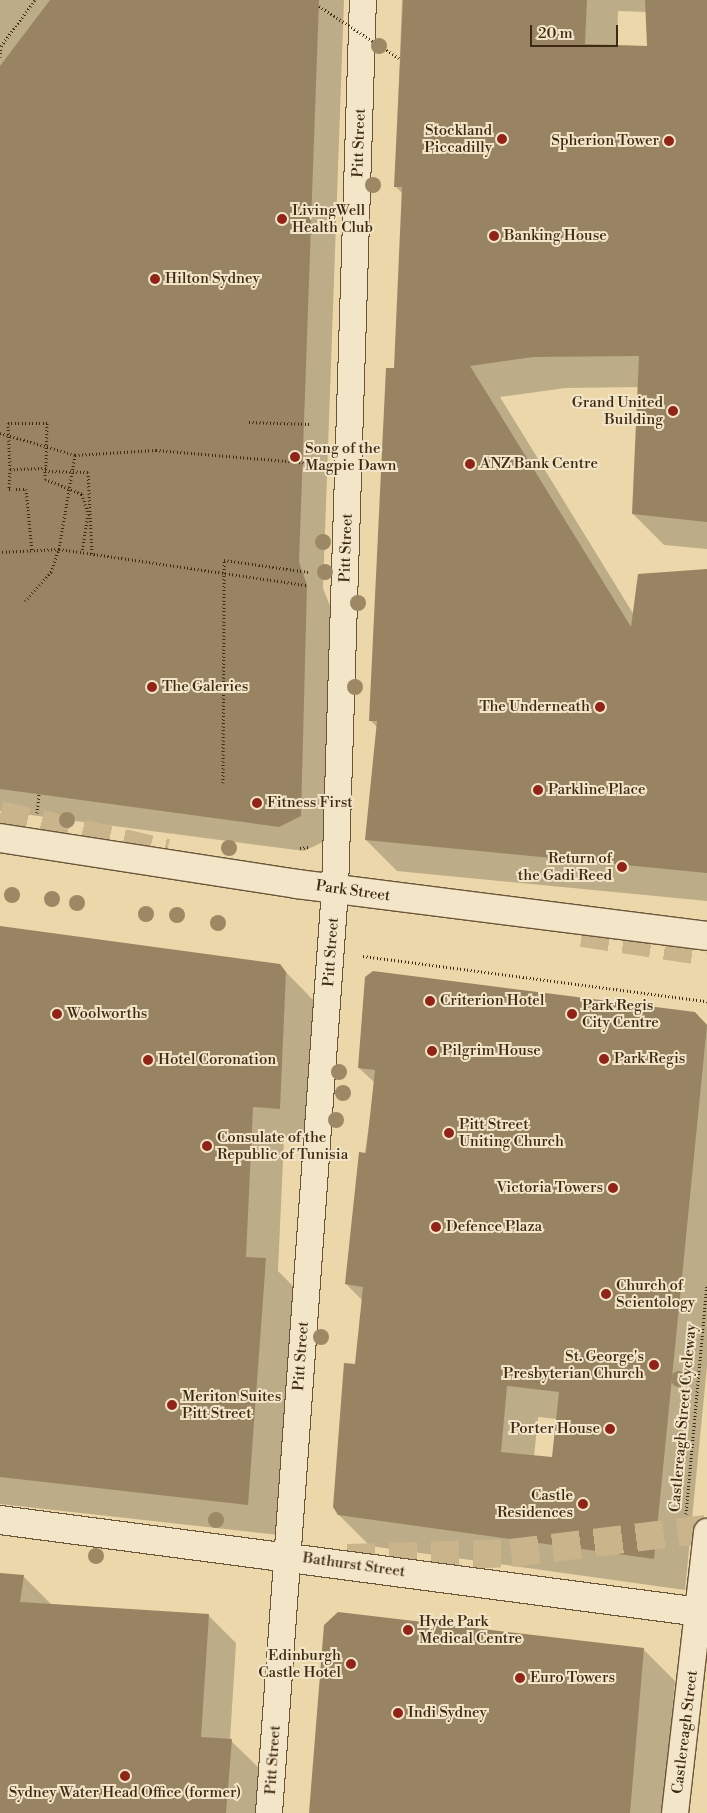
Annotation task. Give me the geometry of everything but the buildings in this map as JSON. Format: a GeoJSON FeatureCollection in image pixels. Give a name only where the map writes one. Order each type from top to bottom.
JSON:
{"type":"FeatureCollection","features":[{"type":"Feature","properties":{"kind":"main road","name":"Park Street"},"geometry":{"type":"LineString","coordinates":[[0,838],[335,888],[707,936]]}},
{"type":"Feature","properties":{"kind":"main road","name":"Bathurst Street"},"geometry":{"type":"LineString","coordinates":[[0,1520],[287,1556],[703,1613]]}},
{"type":"Feature","properties":{"kind":"street","name":"Pitt Street"},"geometry":{"type":"LineString","coordinates":[[269,1813],[335,888],[363,0]]}},
{"type":"Feature","properties":{"kind":"street","name":"Castlereagh Street"},"geometry":{"type":"LineString","coordinates":[[676,1813],[703,1613],[696,1528]]}},
{"type":"Feature","properties":{"kind":"path"},"geometry":{"type":"LineString","coordinates":[[0,56],[1,46],[35,0]]}},
{"type":"Feature","properties":{"kind":"path"},"geometry":{"type":"LineString","coordinates":[[319,6],[400,59]]}},
{"type":"Feature","properties":{"kind":"path"},"geometry":{"type":"LineString","coordinates":[[250,422],[312,424]]}},
{"type":"Feature","properties":{"kind":"path"},"geometry":{"type":"LineString","coordinates":[[32,551],[26,490],[9,488],[8,423],[47,423],[45,479],[82,494],[88,514],[82,552]]}},
{"type":"Feature","properties":{"kind":"path"},"geometry":{"type":"LineString","coordinates":[[0,433],[75,455],[156,450],[311,463]]}},
{"type":"Feature","properties":{"kind":"path"},"geometry":{"type":"LineString","coordinates":[[25,601],[51,572],[60,549],[75,455]]}},
{"type":"Feature","properties":{"kind":"path"},"geometry":{"type":"LineString","coordinates":[[10,469],[88,472],[92,555]]}},
{"type":"Feature","properties":{"kind":"path"},"geometry":{"type":"LineString","coordinates":[[0,552],[60,549],[307,585]]}},
{"type":"Feature","properties":{"kind":"path"},"geometry":{"type":"LineString","coordinates":[[224,560],[308,572]]}},
{"type":"Feature","properties":{"kind":"path"},"geometry":{"type":"LineString","coordinates":[[224,560],[224,573]]}},
{"type":"Feature","properties":{"kind":"path"},"geometry":{"type":"LineString","coordinates":[[223,783],[224,560]]}},
{"type":"Feature","properties":{"kind":"path"},"geometry":{"type":"LineString","coordinates":[[36,813],[38,794]]}},
{"type":"Feature","properties":{"kind":"path"},"geometry":{"type":"LineString","coordinates":[[362,956],[707,1001]]}},
{"type":"Feature","properties":{"kind":"path","name":"Castlereagh Street Cycleway"},"geometry":{"type":"LineString","coordinates":[[696,1528],[707,1285]]}},
{"type":"Feature","properties":{"kind":"tunnel"},"geometry":{"type":"LineString","coordinates":[[0,815],[167,853]]}},
{"type":"Feature","properties":{"kind":"tunnel"},"geometry":{"type":"LineString","coordinates":[[582,933],[707,952]]}},
{"type":"Feature","properties":{"kind":"tunnel"},"geometry":{"type":"LineString","coordinates":[[347,1558],[511,1553],[707,1529]]}},
{"type":"Feature","properties":{"kind":"place","name":"Stockland Piccadilly"},"geometry":{"type":"Point","coordinates":[502,139]}},
{"type":"Feature","properties":{"kind":"place","name":"Spherion Tower"},"geometry":{"type":"Point","coordinates":[669,141]}},
{"type":"Feature","properties":{"kind":"place","name":"LivingWell Health Club"},"geometry":{"type":"Point","coordinates":[282,219]}},
{"type":"Feature","properties":{"kind":"place","name":"Banking House"},"geometry":{"type":"Point","coordinates":[494,236]}},
{"type":"Feature","properties":{"kind":"place","name":"Hilton Sydney"},"geometry":{"type":"Point","coordinates":[155,279]}},
{"type":"Feature","properties":{"kind":"place","name":"Grand United Building"},"geometry":{"type":"Point","coordinates":[673,411]}},
{"type":"Feature","properties":{"kind":"place","name":"Song of the Magpie Dawn"},"geometry":{"type":"Point","coordinates":[295,457]}},
{"type":"Feature","properties":{"kind":"place","name":"ANZ Bank Centre"},"geometry":{"type":"Point","coordinates":[470,464]}},
{"type":"Feature","properties":{"kind":"place","name":"The Galeries"},"geometry":{"type":"Point","coordinates":[152,687]}},
{"type":"Feature","properties":{"kind":"place","name":"The Underneath"},"geometry":{"type":"Point","coordinates":[600,707]}},
{"type":"Feature","properties":{"kind":"place","name":"Parkline Place"},"geometry":{"type":"Point","coordinates":[538,790]}},
{"type":"Feature","properties":{"kind":"place","name":"Fitness First"},"geometry":{"type":"Point","coordinates":[257,803]}},
{"type":"Feature","properties":{"kind":"place","name":"Return of the Gadi Reed"},"geometry":{"type":"Point","coordinates":[622,867]}},
{"type":"Feature","properties":{"kind":"place","name":"Criterion Hotel"},"geometry":{"type":"Point","coordinates":[430,1001]}},
{"type":"Feature","properties":{"kind":"place","name":"Woolworths"},"geometry":{"type":"Point","coordinates":[57,1014]}},
{"type":"Feature","properties":{"kind":"place","name":"Park Regis City Centre"},"geometry":{"type":"Point","coordinates":[572,1014]}},
{"type":"Feature","properties":{"kind":"place","name":"Pilgrim House"},"geometry":{"type":"Point","coordinates":[432,1051]}},
{"type":"Feature","properties":{"kind":"place","name":"Park Regis"},"geometry":{"type":"Point","coordinates":[604,1059]}},
{"type":"Feature","properties":{"kind":"place","name":"Hotel Coronation"},"geometry":{"type":"Point","coordinates":[148,1060]}},
{"type":"Feature","properties":{"kind":"place","name":"Pitt Street Uniting Church"},"geometry":{"type":"Point","coordinates":[449,1133]}},
{"type":"Feature","properties":{"kind":"place","name":"Consulate of the Republic of Tunisia"},"geometry":{"type":"Point","coordinates":[207,1146]}},
{"type":"Feature","properties":{"kind":"place","name":"Victoria Towers"},"geometry":{"type":"Point","coordinates":[613,1188]}},
{"type":"Feature","properties":{"kind":"place","name":"Defence Plaza"},"geometry":{"type":"Point","coordinates":[436,1227]}},
{"type":"Feature","properties":{"kind":"place","name":"Church of Scientology"},"geometry":{"type":"Point","coordinates":[606,1294]}},
{"type":"Feature","properties":{"kind":"place","name":"St. George's Presbyterian Church"},"geometry":{"type":"Point","coordinates":[654,1365]}},
{"type":"Feature","properties":{"kind":"place","name":"Meriton Suites Pitt Street"},"geometry":{"type":"Point","coordinates":[172,1405]}},
{"type":"Feature","properties":{"kind":"place","name":"Porter House"},"geometry":{"type":"Point","coordinates":[610,1429]}},
{"type":"Feature","properties":{"kind":"place","name":"Castle Residences"},"geometry":{"type":"Point","coordinates":[583,1504]}},
{"type":"Feature","properties":{"kind":"place","name":"Hyde Park Medical Centre"},"geometry":{"type":"Point","coordinates":[408,1630]}},
{"type":"Feature","properties":{"kind":"place","name":"Edinburgh Castle Hotel"},"geometry":{"type":"Point","coordinates":[351,1664]}},
{"type":"Feature","properties":{"kind":"place","name":"Euro Towers"},"geometry":{"type":"Point","coordinates":[520,1678]}},
{"type":"Feature","properties":{"kind":"place","name":"Indi Sydney"},"geometry":{"type":"Point","coordinates":[398,1713]}},
{"type":"Feature","properties":{"kind":"place","name":"Sydney Water Head Office (former)"},"geometry":{"type":"Point","coordinates":[125,1776]}}]}
